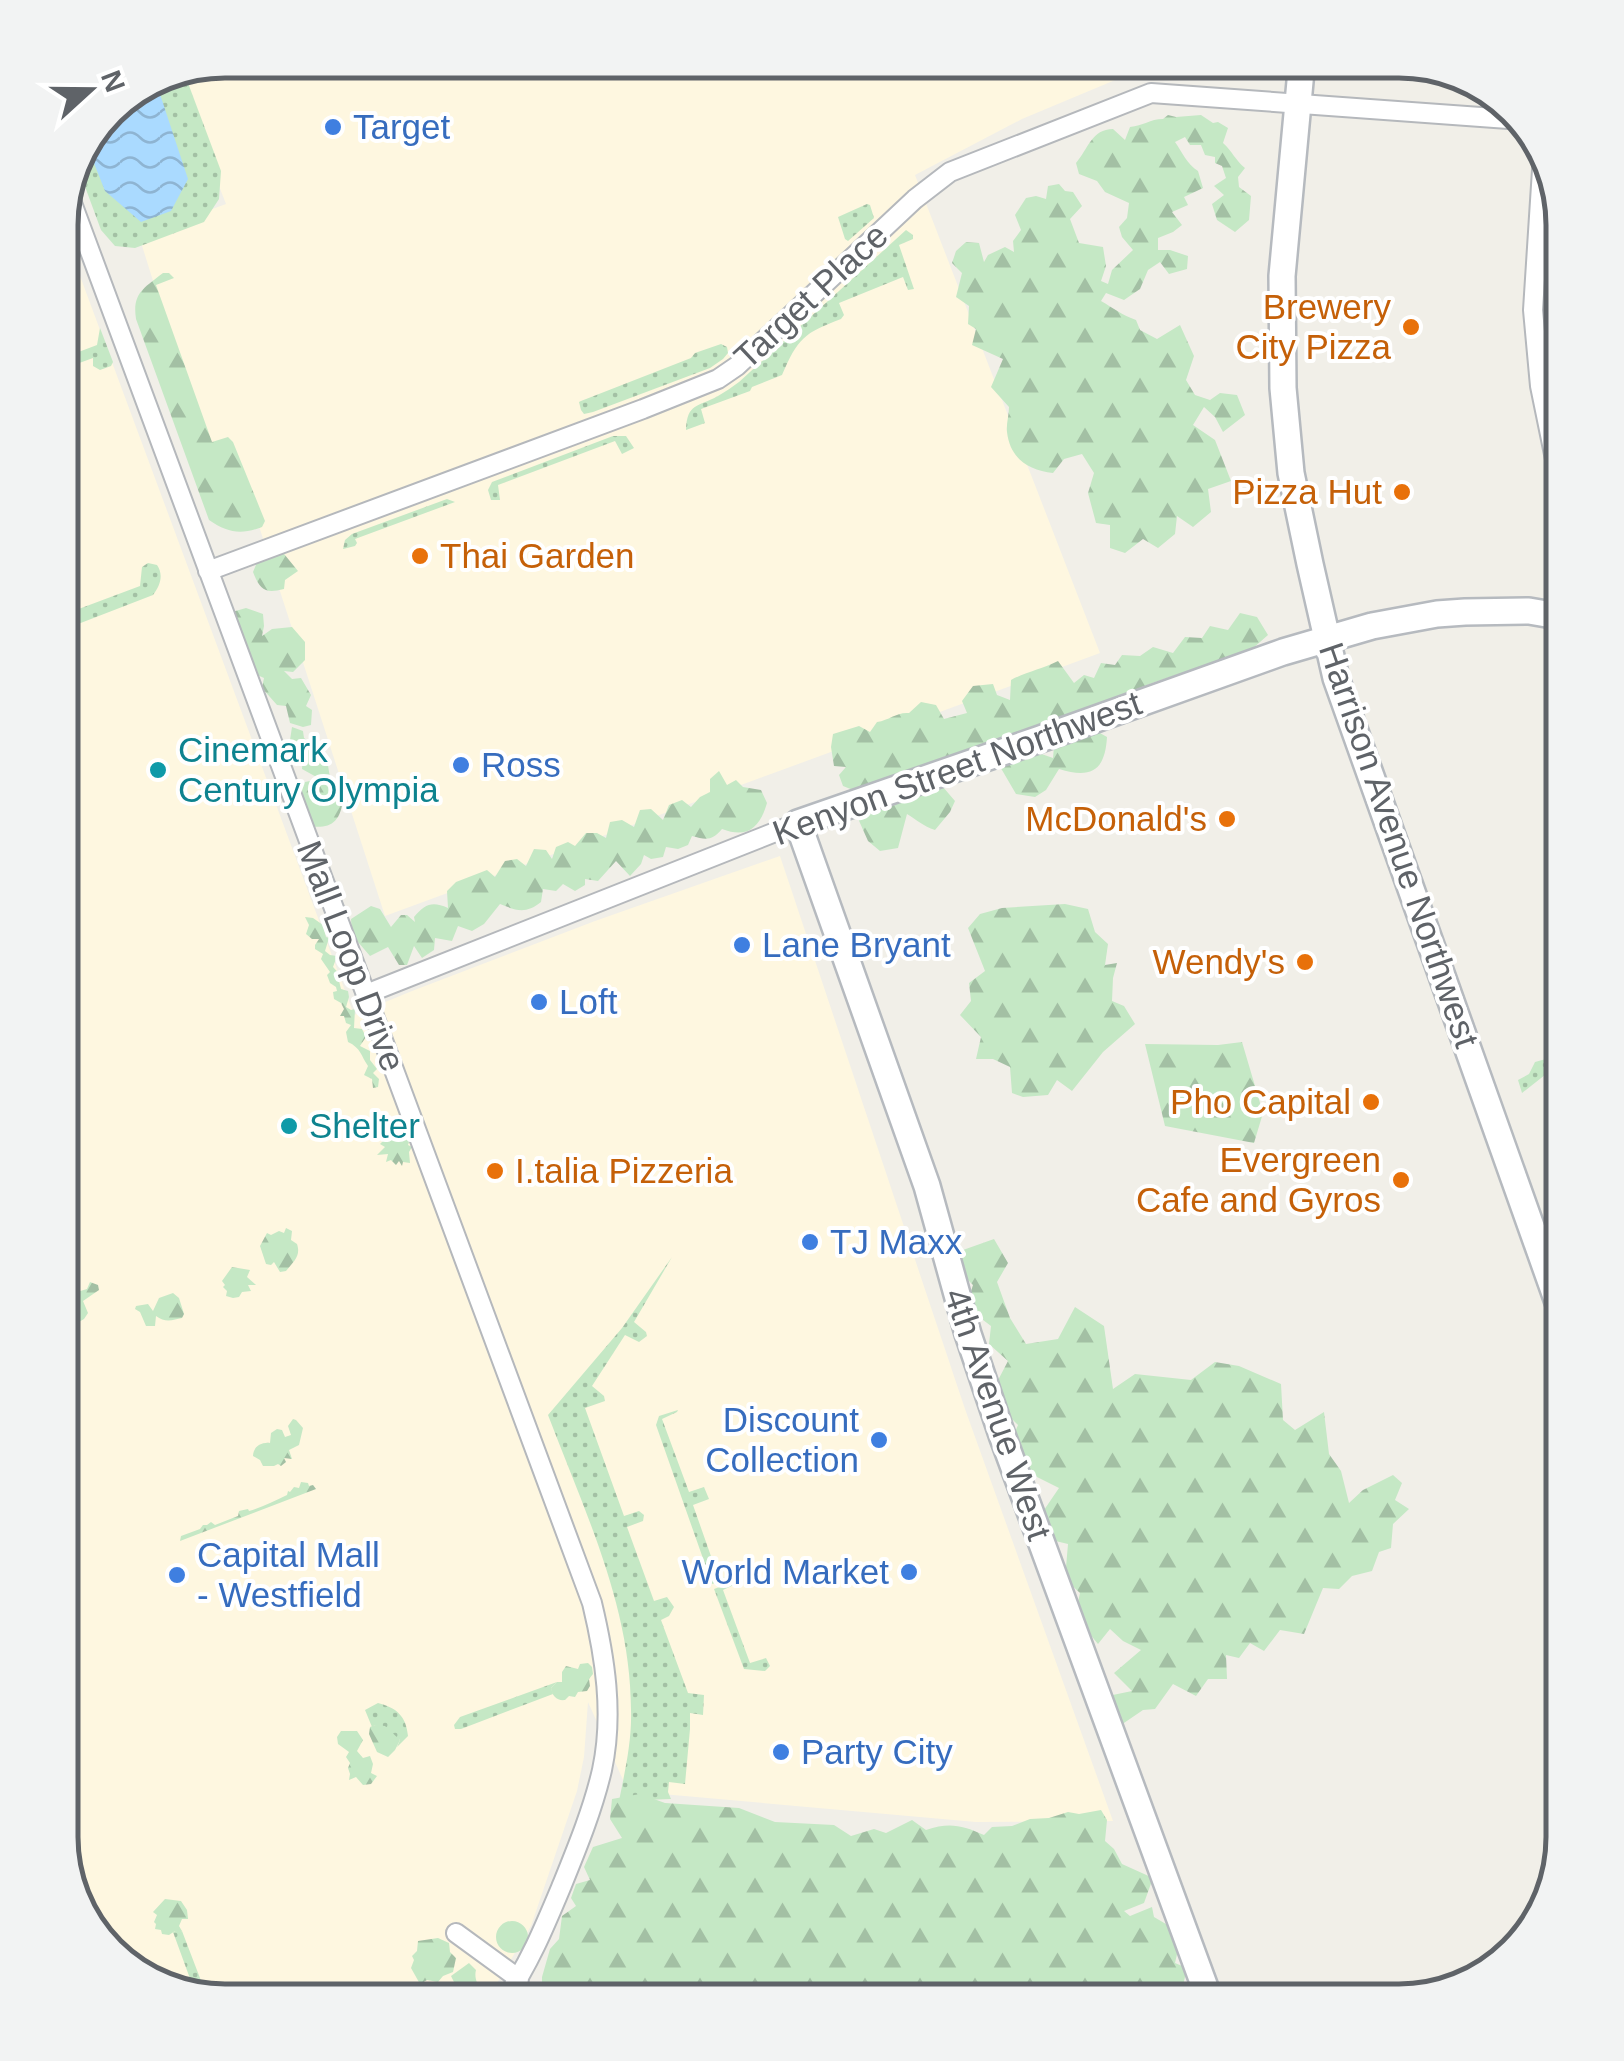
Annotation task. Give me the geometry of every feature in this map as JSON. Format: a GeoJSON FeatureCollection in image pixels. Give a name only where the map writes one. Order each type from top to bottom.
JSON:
{"type":"FeatureCollection","features":[{"type":"Feature","properties":{"kind":"street","name":"Harrison Avenue Northwest"},"geometry":{"type":"LineString","coordinates":[[1300,78],[1282,276],[1283,388],[1291,473],[1336,678],[1546,1268]]}},
{"type":"Feature","properties":{"kind":"street","name":"Target Place"},"geometry":{"type":"LineString","coordinates":[[208,571],[718,379],[950,172],[1151,94],[1500,118]]}},
{"type":"Feature","properties":{"kind":"street"},"geometry":{"type":"LineString","coordinates":[[1541,186],[1533,310],[1546,415]]}},
{"type":"Feature","properties":{"kind":"street","name":"Mall Loop Drive"},"geometry":{"type":"LineString","coordinates":[[78,217],[592,1603],[607,1687],[603,1766],[566,1873],[532,1957],[516,1984]]}},
{"type":"Feature","properties":{"kind":"street","name":"Kenyon Street Northwest"},"geometry":{"type":"LineString","coordinates":[[366,994],[798,823],[1283,652],[1372,626],[1437,614],[1495,610],[1546,614]]}},
{"type":"Feature","properties":{"kind":"street","name":"4th Avenue West"},"geometry":{"type":"LineString","coordinates":[[798,823],[926,1186],[968,1334],[1002,1435],[1204,1984]]}},
{"type":"Feature","properties":{"kind":"street"},"geometry":{"type":"LineString","coordinates":[[456,1932],[519,1980]]}},
{"type":"Feature","properties":{"kind":"shaded area"},"geometry":{"type":"Polygon","coordinates":[[[224,78],[1120,78],[1022,119],[915,175],[1100,653],[385,916],[257,520],[204,444],[139,236],[226,204],[179,84],[224,78]]]}},
{"type":"Feature","properties":{"kind":"shaded area"},"geometry":{"type":"Polygon","coordinates":[[[78,271],[354,1015],[595,921],[780,856],[965,1409],[1113,1821],[976,1822],[628,1791],[588,1702],[577,1791],[531,1926],[497,1983],[224,1984],[186,1978],[151,1964],[121,1940],[93,1902],[80,1865],[78,271]]]}},
{"type":"Feature","properties":{"kind":"green space"},"geometry":{"type":"Polygon","coordinates":[[[188,82],[221,171],[219,199],[204,222],[135,248],[115,246],[101,230],[84,184],[93,159],[105,140],[140,140],[140,105],[188,82]]]}},
{"type":"Feature","properties":{"kind":"green space"},"geometry":{"type":"Polygon","coordinates":[[[1168,115],[1201,115],[1228,128],[1223,143],[1245,168],[1238,177],[1239,187],[1251,196],[1249,220],[1235,232],[1217,220],[1212,204],[1224,195],[1214,186],[1226,178],[1222,166],[1215,163],[1215,157],[1205,155],[1201,145],[1190,145],[1185,137],[1175,142],[1198,171],[1203,188],[1184,197],[1188,205],[1172,212],[1182,225],[1158,238],[1158,250],[1188,256],[1187,269],[1169,274],[1160,262],[1148,270],[1140,289],[1124,300],[1106,293],[1101,301],[1136,320],[1140,330],[1157,339],[1180,325],[1194,356],[1186,380],[1195,395],[1210,400],[1220,393],[1237,395],[1245,415],[1223,432],[1204,407],[1193,425],[1215,440],[1231,481],[1208,489],[1211,512],[1193,527],[1177,516],[1175,534],[1158,548],[1143,539],[1125,553],[1110,548],[1110,525],[1096,523],[1088,493],[1094,473],[1082,454],[1064,459],[1053,473],[1029,466],[1012,449],[1007,429],[1009,407],[991,387],[1003,359],[972,345],[976,329],[968,324],[969,306],[956,297],[962,273],[952,263],[956,251],[966,242],[979,243],[984,262],[988,255],[1005,247],[1014,252],[1013,241],[1021,230],[1015,215],[1026,198],[1046,199],[1048,186],[1059,184],[1065,191],[1073,192],[1082,206],[1070,219],[1079,243],[1103,247],[1106,266],[1101,281],[1108,284],[1112,270],[1133,250],[1119,227],[1127,218],[1129,203],[1079,174],[1076,163],[1100,132],[1113,129],[1125,140],[1130,127],[1168,115]]]}},
{"type":"Feature","properties":{"kind":"green space"},"geometry":{"type":"Polygon","coordinates":[[[867,204],[874,218],[848,241],[838,217],[867,204]]]}},
{"type":"Feature","properties":{"kind":"green space"},"geometry":{"type":"Polygon","coordinates":[[[906,230],[913,239],[899,245],[914,289],[908,290],[903,277],[839,303],[844,315],[841,319],[804,338],[782,375],[701,409],[705,423],[686,430],[691,410],[739,382],[906,230]]]}},
{"type":"Feature","properties":{"kind":"green space"},"geometry":{"type":"Polygon","coordinates":[[[163,273],[174,278],[156,285],[212,442],[228,437],[233,442],[265,521],[262,527],[235,531],[209,520],[136,319],[138,297],[163,273]]]}},
{"type":"Feature","properties":{"kind":"green space"},"geometry":{"type":"Polygon","coordinates":[[[100,328],[113,362],[111,366],[100,370],[93,366],[93,358],[78,363],[78,352],[97,345],[100,328]]]}},
{"type":"Feature","properties":{"kind":"green space"},"geometry":{"type":"Polygon","coordinates":[[[721,344],[728,353],[710,368],[593,412],[584,414],[581,410],[581,401],[721,344]]]}},
{"type":"Feature","properties":{"kind":"green space"},"geometry":{"type":"Polygon","coordinates":[[[613,436],[626,436],[634,448],[622,454],[615,441],[498,485],[500,500],[491,500],[488,490],[492,482],[613,436]]]}},
{"type":"Feature","properties":{"kind":"green space"},"geometry":{"type":"Polygon","coordinates":[[[447,499],[455,502],[355,539],[355,546],[343,549],[352,534],[447,499]]]}},
{"type":"Feature","properties":{"kind":"green space"},"geometry":{"type":"Polygon","coordinates":[[[280,549],[298,571],[285,580],[284,589],[268,591],[261,587],[253,572],[258,560],[280,549]]]}},
{"type":"Feature","properties":{"kind":"green space"},"geometry":{"type":"Polygon","coordinates":[[[148,563],[157,565],[159,584],[153,595],[78,624],[78,609],[140,586],[142,567],[148,563]]]}},
{"type":"Feature","properties":{"kind":"green space"},"geometry":{"type":"Polygon","coordinates":[[[246,608],[263,614],[262,636],[272,629],[292,627],[305,642],[305,660],[293,672],[284,671],[292,679],[301,678],[311,695],[306,706],[312,710],[311,725],[290,723],[286,706],[277,705],[262,688],[264,678],[242,668],[232,612],[246,608]]]}},
{"type":"Feature","properties":{"kind":"green space"},"geometry":{"type":"Polygon","coordinates":[[[1240,613],[1257,617],[1268,635],[1235,659],[1155,682],[1059,719],[1034,733],[1005,737],[1006,758],[1033,751],[1053,758],[1054,746],[1091,728],[1107,737],[1103,758],[1094,770],[1080,773],[1059,769],[1046,790],[1035,797],[1016,794],[988,746],[963,752],[941,766],[943,787],[955,801],[935,830],[907,814],[898,848],[880,851],[868,841],[856,814],[863,794],[843,786],[839,775],[846,767],[834,766],[833,734],[859,726],[870,732],[877,722],[909,713],[921,702],[936,705],[944,719],[967,713],[962,701],[973,686],[993,684],[997,695],[1010,700],[1011,680],[1058,661],[1074,683],[1084,675],[1094,678],[1101,663],[1115,665],[1122,655],[1140,656],[1153,647],[1173,653],[1185,637],[1202,638],[1210,626],[1228,630],[1240,613]]]}},
{"type":"Feature","properties":{"kind":"green space"},"geometry":{"type":"Polygon","coordinates":[[[292,727],[303,731],[304,738],[326,753],[330,778],[327,781],[343,797],[339,816],[329,825],[297,824],[299,790],[305,782],[320,779],[302,769],[300,748],[288,753],[292,727]]]}},
{"type":"Feature","properties":{"kind":"green space"},"geometry":{"type":"Polygon","coordinates":[[[719,771],[727,785],[736,780],[743,787],[761,790],[767,803],[752,829],[739,833],[722,829],[709,839],[692,836],[688,845],[678,849],[666,847],[663,857],[651,859],[644,855],[630,876],[616,861],[598,881],[585,879],[585,885],[575,891],[563,884],[556,891],[543,889],[541,902],[526,910],[500,904],[484,924],[472,931],[458,926],[452,941],[435,938],[434,950],[422,958],[414,946],[407,965],[399,965],[388,947],[370,956],[352,935],[351,919],[371,906],[380,909],[391,927],[401,915],[415,922],[414,917],[429,905],[448,908],[447,891],[456,882],[487,870],[495,877],[505,861],[517,859],[526,866],[534,849],[546,850],[552,859],[556,847],[568,842],[575,846],[586,833],[606,838],[610,822],[622,820],[634,827],[640,810],[651,809],[663,820],[669,805],[682,800],[691,807],[710,792],[710,779],[719,771]]]}},
{"type":"Feature","properties":{"kind":"green space"},"geometry":{"type":"Polygon","coordinates":[[[1065,904],[1088,909],[1095,932],[1108,944],[1105,965],[1117,963],[1112,1001],[1124,1006],[1135,1024],[1103,1052],[1072,1091],[1057,1080],[1048,1095],[1023,1097],[1012,1093],[1010,1067],[993,1059],[976,1059],[981,1037],[960,1015],[971,1001],[969,983],[985,971],[968,928],[980,914],[1002,908],[1065,904]]]}},
{"type":"Feature","properties":{"kind":"green space"},"geometry":{"type":"Polygon","coordinates":[[[305,917],[323,925],[329,938],[325,951],[337,956],[333,967],[344,979],[339,981],[341,989],[348,991],[346,1007],[355,1009],[354,1028],[362,1029],[366,1037],[360,1046],[370,1051],[378,1087],[373,1088],[372,1079],[364,1075],[368,1066],[348,1042],[346,1032],[351,1025],[340,1016],[344,1009],[334,999],[333,992],[337,991],[330,983],[330,972],[321,959],[323,954],[315,949],[319,939],[306,934],[309,925],[305,917]]]}},
{"type":"Feature","properties":{"kind":"green space"},"geometry":{"type":"Polygon","coordinates":[[[1242,1042],[1263,1113],[1254,1143],[1165,1126],[1145,1044],[1242,1042]]]}},
{"type":"Feature","properties":{"kind":"green space"},"geometry":{"type":"Polygon","coordinates":[[[1546,1059],[1546,1074],[1522,1093],[1518,1080],[1529,1074],[1535,1062],[1546,1059]]]}},
{"type":"Feature","properties":{"kind":"green space"},"geometry":{"type":"Polygon","coordinates":[[[392,1135],[398,1141],[402,1136],[410,1139],[410,1163],[403,1162],[402,1166],[399,1161],[396,1165],[391,1160],[386,1162],[388,1154],[377,1155],[385,1147],[380,1144],[392,1135]]]}},
{"type":"Feature","properties":{"kind":"green space"},"geometry":{"type":"Polygon","coordinates":[[[286,1228],[292,1231],[291,1240],[297,1244],[298,1252],[286,1271],[280,1272],[274,1262],[266,1264],[260,1246],[267,1233],[284,1233],[286,1228]]]}},
{"type":"Feature","properties":{"kind":"green space"},"geometry":{"type":"Polygon","coordinates":[[[994,1239],[1008,1263],[997,1282],[1010,1318],[1026,1344],[1058,1339],[1075,1307],[1104,1326],[1113,1389],[1135,1374],[1191,1380],[1215,1362],[1239,1366],[1281,1384],[1283,1420],[1295,1430],[1324,1412],[1329,1454],[1341,1471],[1349,1503],[1363,1490],[1393,1475],[1402,1483],[1395,1500],[1409,1509],[1393,1524],[1391,1548],[1379,1552],[1372,1571],[1352,1576],[1339,1589],[1323,1588],[1304,1634],[1280,1630],[1264,1651],[1250,1643],[1239,1658],[1226,1655],[1227,1679],[1208,1679],[1196,1696],[1173,1684],[1155,1709],[1143,1710],[1121,1725],[1108,1696],[1132,1691],[1114,1673],[1141,1650],[1110,1629],[1098,1644],[1075,1616],[1080,1593],[1065,1579],[1068,1544],[1047,1539],[1042,1513],[1059,1488],[1023,1470],[1012,1439],[1018,1425],[1008,1415],[995,1386],[1008,1361],[989,1344],[991,1326],[966,1307],[973,1285],[960,1272],[963,1250],[994,1239]]]}},
{"type":"Feature","properties":{"kind":"green space"},"geometry":{"type":"Polygon","coordinates":[[[672,1257],[634,1322],[647,1336],[639,1342],[625,1335],[592,1386],[605,1401],[585,1408],[624,1516],[639,1511],[644,1515],[643,1521],[627,1527],[654,1601],[667,1597],[674,1607],[661,1620],[688,1693],[704,1695],[703,1715],[690,1713],[685,1784],[669,1782],[671,1799],[619,1801],[631,1722],[623,1633],[603,1559],[548,1415],[622,1328],[672,1257]]]}},
{"type":"Feature","properties":{"kind":"green space"},"geometry":{"type":"Polygon","coordinates":[[[232,1267],[250,1270],[247,1277],[256,1285],[248,1285],[251,1291],[233,1298],[226,1296],[222,1281],[232,1267]]]}},
{"type":"Feature","properties":{"kind":"green space"},"geometry":{"type":"Polygon","coordinates":[[[90,1282],[98,1285],[99,1290],[83,1301],[88,1313],[78,1322],[78,1292],[87,1289],[90,1282]]]}},
{"type":"Feature","properties":{"kind":"green space"},"geometry":{"type":"Polygon","coordinates":[[[173,1293],[179,1298],[182,1318],[166,1320],[156,1316],[155,1326],[146,1326],[136,1306],[148,1304],[153,1311],[159,1298],[173,1293]]]}},
{"type":"Feature","properties":{"kind":"green space"},"geometry":{"type":"Polygon","coordinates":[[[678,1410],[662,1419],[689,1492],[704,1487],[709,1499],[693,1505],[719,1579],[738,1576],[712,1584],[656,1425],[659,1416],[678,1410]]]}},
{"type":"Feature","properties":{"kind":"green space"},"geometry":{"type":"Polygon","coordinates":[[[293,1419],[303,1428],[299,1445],[289,1450],[292,1459],[284,1458],[286,1462],[281,1466],[263,1466],[253,1456],[254,1450],[270,1443],[271,1433],[277,1429],[285,1437],[291,1435],[288,1426],[293,1419]]]}},
{"type":"Feature","properties":{"kind":"green space"},"geometry":{"type":"Polygon","coordinates":[[[301,1482],[316,1489],[180,1541],[181,1536],[203,1525],[215,1525],[238,1516],[239,1511],[249,1511],[287,1495],[294,1487],[299,1488],[301,1482]]]}},
{"type":"Feature","properties":{"kind":"green space"},"geometry":{"type":"Polygon","coordinates":[[[739,1580],[723,1590],[750,1663],[766,1658],[770,1666],[765,1671],[744,1669],[714,1589],[739,1580]]]}},
{"type":"Feature","properties":{"kind":"green space"},"geometry":{"type":"Polygon","coordinates":[[[588,1663],[593,1674],[587,1691],[565,1700],[555,1697],[551,1688],[562,1682],[566,1666],[578,1669],[580,1664],[588,1663]]]}},
{"type":"Feature","properties":{"kind":"green space"},"geometry":{"type":"Polygon","coordinates":[[[557,1682],[551,1688],[553,1694],[455,1729],[460,1717],[557,1682]]]}},
{"type":"Feature","properties":{"kind":"green space"},"geometry":{"type":"Polygon","coordinates":[[[378,1703],[403,1718],[408,1736],[397,1747],[400,1740],[375,1725],[372,1727],[365,1710],[378,1703]]]}},
{"type":"Feature","properties":{"kind":"green space"},"geometry":{"type":"Polygon","coordinates":[[[385,1726],[400,1740],[388,1757],[377,1752],[369,1734],[370,1727],[385,1726]]]}},
{"type":"Feature","properties":{"kind":"green space"},"geometry":{"type":"Polygon","coordinates":[[[341,1731],[357,1731],[363,1740],[357,1751],[363,1758],[370,1756],[371,1773],[377,1776],[371,1784],[363,1785],[356,1777],[349,1780],[349,1752],[338,1744],[341,1731]]]}},
{"type":"Feature","properties":{"kind":"green space"},"geometry":{"type":"Polygon","coordinates":[[[640,1794],[665,1803],[739,1808],[775,1822],[834,1825],[851,1836],[874,1829],[886,1833],[912,1820],[926,1830],[955,1826],[984,1835],[992,1827],[1068,1812],[1101,1810],[1107,1820],[1105,1841],[1122,1864],[1153,1878],[1144,1903],[1124,1911],[1130,1916],[1152,1907],[1154,1917],[1171,1927],[1180,1941],[1175,1963],[1187,1968],[1183,1984],[542,1984],[550,1949],[559,1939],[562,1916],[576,1906],[571,1898],[576,1884],[590,1880],[584,1867],[593,1847],[622,1838],[610,1819],[612,1799],[640,1794]]]}},
{"type":"Feature","properties":{"kind":"green space"},"geometry":{"type":"Polygon","coordinates":[[[165,1899],[181,1901],[187,1910],[188,1919],[182,1919],[180,1934],[162,1934],[155,1929],[157,1915],[153,1912],[165,1899]]]}},
{"type":"Feature","properties":{"kind":"green space"},"geometry":{"type":"Polygon","coordinates":[[[512,1921],[523,1926],[528,1937],[523,1948],[512,1953],[501,1948],[496,1937],[501,1926],[512,1921]]]}},
{"type":"Feature","properties":{"kind":"green space"},"geometry":{"type":"Polygon","coordinates":[[[182,1931],[201,1981],[190,1979],[173,1932],[182,1931]]]}},
{"type":"Feature","properties":{"kind":"green space"},"geometry":{"type":"Polygon","coordinates":[[[438,1938],[449,1943],[456,1958],[453,1972],[438,1982],[427,1980],[420,1984],[411,1968],[412,1956],[418,1941],[438,1938]]]}},
{"type":"Feature","properties":{"kind":"green space"},"geometry":{"type":"Polygon","coordinates":[[[469,1963],[476,1970],[478,1984],[455,1984],[451,1976],[469,1963]]]}},
{"type":"Feature","properties":{"kind":"water"},"geometry":{"type":"Polygon","coordinates":[[[160,93],[188,179],[171,211],[141,222],[105,191],[93,160],[105,140],[140,140],[140,105],[160,93]]]}},
{"type":"Feature","properties":{"kind":"place","name":"Target"},"geometry":{"type":"Point","coordinates":[333,127]}},
{"type":"Feature","properties":{"kind":"place","name":"Brewery City Pizza"},"geometry":{"type":"Point","coordinates":[1411,327]}},
{"type":"Feature","properties":{"kind":"place","name":"Pizza Hut"},"geometry":{"type":"Point","coordinates":[1402,492]}},
{"type":"Feature","properties":{"kind":"place","name":"Thai Garden"},"geometry":{"type":"Point","coordinates":[420,556]}},
{"type":"Feature","properties":{"kind":"place","name":"Ross"},"geometry":{"type":"Point","coordinates":[461,765]}},
{"type":"Feature","properties":{"kind":"place","name":"Cinemark Century Olympia"},"geometry":{"type":"Point","coordinates":[158,770]}},
{"type":"Feature","properties":{"kind":"place","name":"McDonald's"},"geometry":{"type":"Point","coordinates":[1227,819]}},
{"type":"Feature","properties":{"kind":"place","name":"Lane Bryant"},"geometry":{"type":"Point","coordinates":[742,945]}},
{"type":"Feature","properties":{"kind":"place","name":"Wendy's"},"geometry":{"type":"Point","coordinates":[1305,962]}},
{"type":"Feature","properties":{"kind":"place","name":"Loft"},"geometry":{"type":"Point","coordinates":[539,1002]}},
{"type":"Feature","properties":{"kind":"place","name":"Pho Capital"},"geometry":{"type":"Point","coordinates":[1371,1102]}},
{"type":"Feature","properties":{"kind":"place","name":"Shelter"},"geometry":{"type":"Point","coordinates":[289,1126]}},
{"type":"Feature","properties":{"kind":"place","name":"I.talia Pizzeria"},"geometry":{"type":"Point","coordinates":[495,1171]}},
{"type":"Feature","properties":{"kind":"place","name":"Evergreen Cafe and Gyros"},"geometry":{"type":"Point","coordinates":[1401,1180]}},
{"type":"Feature","properties":{"kind":"place","name":"TJ Maxx"},"geometry":{"type":"Point","coordinates":[810,1242]}},
{"type":"Feature","properties":{"kind":"place","name":"Discount Collection"},"geometry":{"type":"Point","coordinates":[879,1440]}},
{"type":"Feature","properties":{"kind":"place","name":"World Market"},"geometry":{"type":"Point","coordinates":[909,1572]}},
{"type":"Feature","properties":{"kind":"place","name":"Capital Mall - Westfield"},"geometry":{"type":"Point","coordinates":[177,1575]}},
{"type":"Feature","properties":{"kind":"place","name":"Party City"},"geometry":{"type":"Point","coordinates":[781,1752]}}]}
